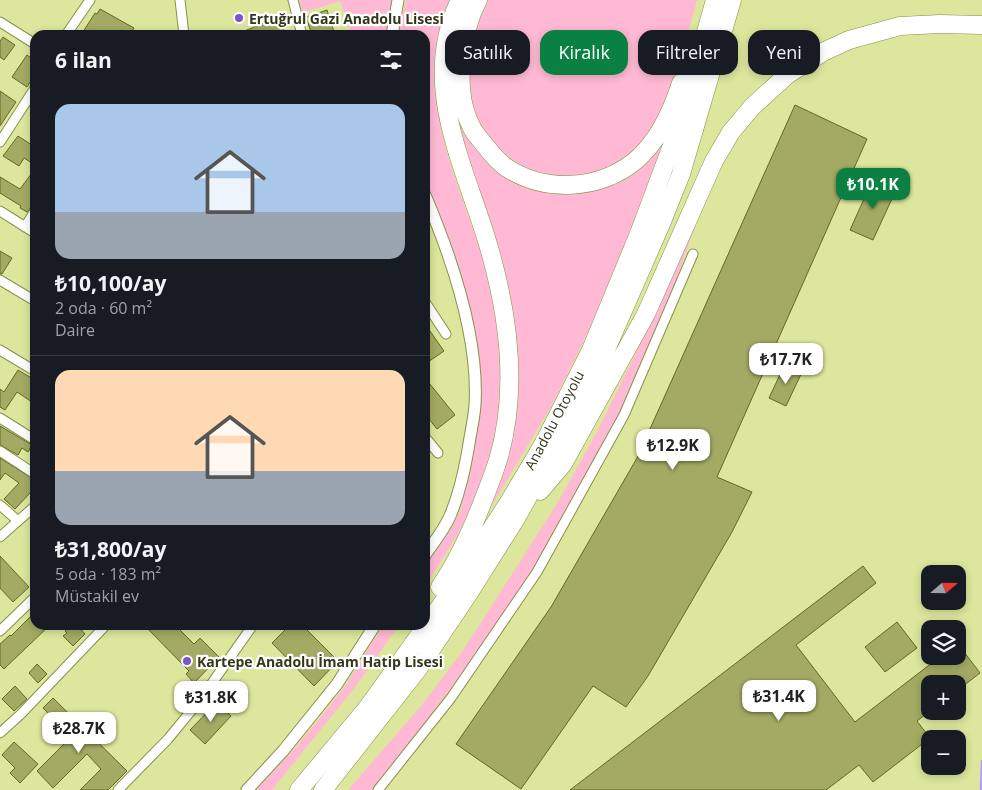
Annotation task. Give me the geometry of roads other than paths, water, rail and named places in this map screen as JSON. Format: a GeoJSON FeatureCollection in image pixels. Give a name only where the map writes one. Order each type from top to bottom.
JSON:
{"type":"FeatureCollection","features":[{"type":"Feature","properties":{"kind":"highway"},"geometry":{"type":"LineString","coordinates":[[430,602],[451,570],[472,529],[498,459],[508,402],[508,347],[500,291],[490,251],[453,141],[443,80],[446,43],[460,0]]}},
{"type":"Feature","properties":{"kind":"highway"},"geometry":{"type":"LineString","coordinates":[[478,0],[465,35],[459,76],[463,104],[472,129],[492,154],[507,167],[543,183],[569,185],[602,179],[620,171],[636,160],[647,149],[660,130],[675,99],[709,0]]}},
{"type":"Feature","properties":{"kind":"highway","name":"Anadolu Otoyolu"},"geometry":{"type":"LineString","coordinates":[[430,620],[509,502],[544,442],[591,350],[640,231],[680,124],[715,0]]}},
{"type":"Feature","properties":{"kind":"highway","name":"Anadolu Otoyolu"},"geometry":{"type":"LineString","coordinates":[[323,790],[418,669],[515,520],[590,386],[662,224],[684,165],[732,0]]}},
{"type":"Feature","properties":{"kind":"highway"},"geometry":{"type":"LineString","coordinates":[[515,520],[563,464],[646,314],[714,161],[731,132],[752,107],[787,75],[825,51],[849,40],[900,26],[940,24],[982,25]]}},
{"type":"Feature","properties":{"kind":"highway"},"geometry":{"type":"LineString","coordinates":[[368,707],[397,650],[411,630]]}},
{"type":"Feature","properties":{"kind":"highway","name":"Anadolu Otoyolu"},"geometry":{"type":"LineString","coordinates":[[299,790],[368,707],[423,630]]}},
{"type":"Feature","properties":{"kind":"street"},"geometry":{"type":"LineString","coordinates":[[69,30],[90,0]]}},
{"type":"Feature","properties":{"kind":"street"},"geometry":{"type":"LineString","coordinates":[[180,0],[183,30]]}},
{"type":"Feature","properties":{"kind":"street"},"geometry":{"type":"LineString","coordinates":[[293,0],[301,30]]}},
{"type":"Feature","properties":{"kind":"street"},"geometry":{"type":"LineString","coordinates":[[393,30],[398,0]]}},
{"type":"Feature","properties":{"kind":"street"},"geometry":{"type":"LineString","coordinates":[[0,22],[30,41]]}},
{"type":"Feature","properties":{"kind":"street"},"geometry":{"type":"LineString","coordinates":[[0,142],[30,96]]}},
{"type":"Feature","properties":{"kind":"street"},"geometry":{"type":"LineString","coordinates":[[430,207],[456,278],[468,327],[474,376],[475,405],[465,468],[459,492],[450,517],[430,547]]}},
{"type":"Feature","properties":{"kind":"street"},"geometry":{"type":"LineString","coordinates":[[0,211],[30,230]]}},
{"type":"Feature","properties":{"kind":"street"},"geometry":{"type":"LineString","coordinates":[[25,227],[30,218]]}},
{"type":"Feature","properties":{"kind":"street"},"geometry":{"type":"LineString","coordinates":[[378,790],[451,698],[537,572],[624,415],[693,254]]}},
{"type":"Feature","properties":{"kind":"street"},"geometry":{"type":"LineString","coordinates":[[0,280],[30,299]]}},
{"type":"Feature","properties":{"kind":"street"},"geometry":{"type":"LineString","coordinates":[[430,310],[446,334]]}},
{"type":"Feature","properties":{"kind":"street"},"geometry":{"type":"LineString","coordinates":[[0,350],[30,368]]}},
{"type":"Feature","properties":{"kind":"street"},"geometry":{"type":"LineString","coordinates":[[0,418],[30,437]]}},
{"type":"Feature","properties":{"kind":"street"},"geometry":{"type":"LineString","coordinates":[[430,443],[438,452]]}},
{"type":"Feature","properties":{"kind":"street"},"geometry":{"type":"LineString","coordinates":[[0,451],[30,471]]}},
{"type":"Feature","properties":{"kind":"street"},"geometry":{"type":"LineString","coordinates":[[0,506],[18,521]]}},
{"type":"Feature","properties":{"kind":"street"},"geometry":{"type":"LineString","coordinates":[[0,537],[30,510]]}},
{"type":"Feature","properties":{"kind":"street"},"geometry":{"type":"LineString","coordinates":[[0,631],[30,602]]}},
{"type":"Feature","properties":{"kind":"street"},"geometry":{"type":"LineString","coordinates":[[0,733],[21,714],[101,630]]}},
{"type":"Feature","properties":{"kind":"street"},"geometry":{"type":"LineString","coordinates":[[118,790],[168,739],[200,700],[249,630]]}},
{"type":"Feature","properties":{"kind":"street"},"geometry":{"type":"LineString","coordinates":[[247,790],[283,751],[337,684],[372,630]]}},
{"type":"Feature","properties":{"kind":"waterway"},"geometry":{"type":"LineString","coordinates":[[981,790],[982,761]]}},
{"type":"Feature","properties":{"kind":"place","name":"Ertuğrul Gazi Anadolu Lisesi"},"geometry":{"type":"Point","coordinates":[239,18]}},
{"type":"Feature","properties":{"kind":"place","name":"Kartepe Anadolu İmam Hatip Lisesi"},"geometry":{"type":"Point","coordinates":[187,661]}}]}
